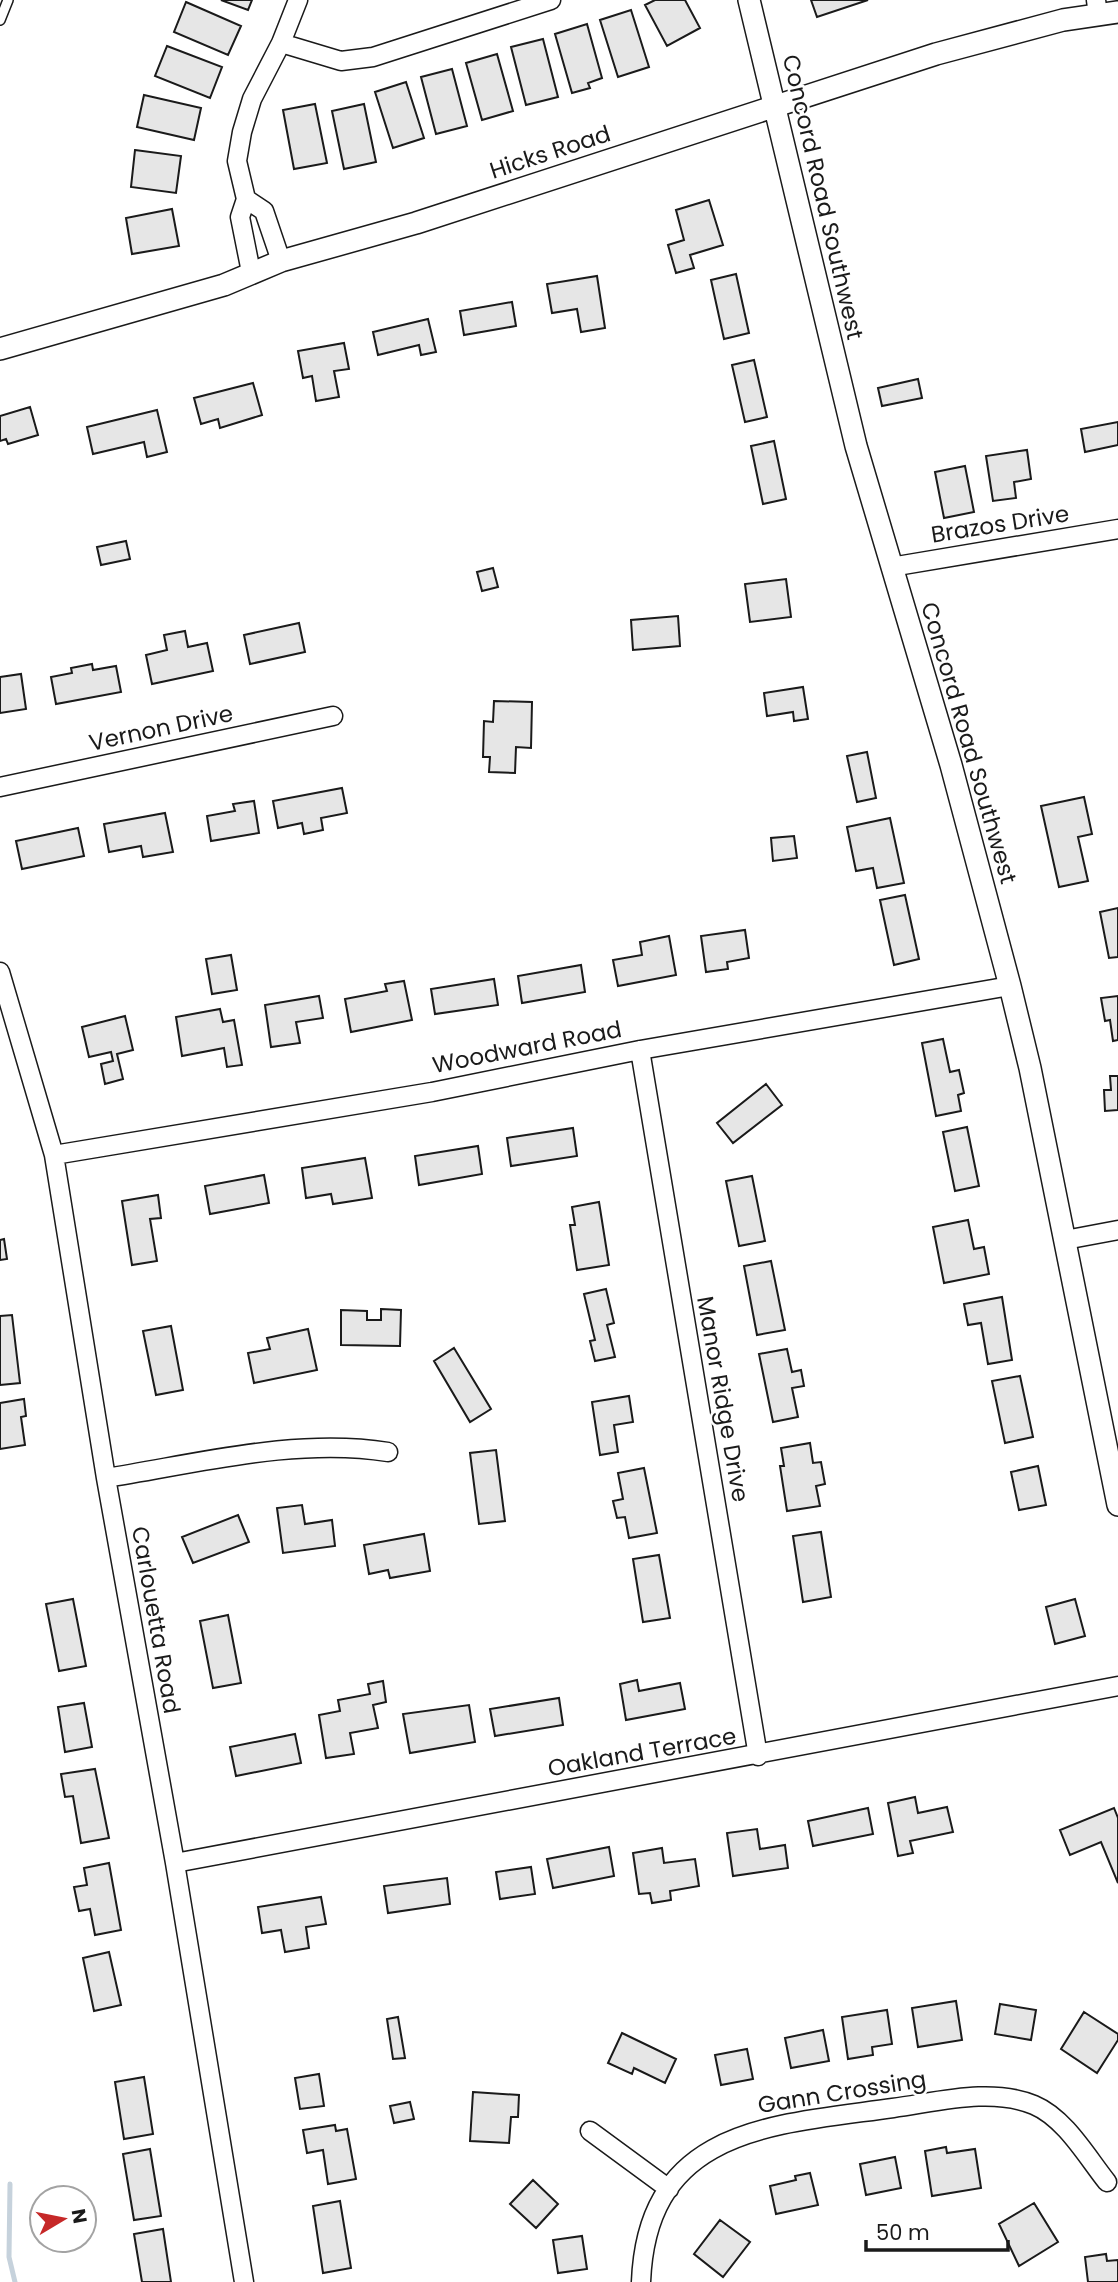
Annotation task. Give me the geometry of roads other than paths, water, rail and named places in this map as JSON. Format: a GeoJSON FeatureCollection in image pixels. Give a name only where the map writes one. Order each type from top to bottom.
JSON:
{"type":"FeatureCollection","features":[{"type":"Feature","properties":{"kind":"street"},"geometry":{"type":"LineString","coordinates":[[251,272],[240,217],[246,199],[237,161],[242,132],[252,99],[281,43],[298,0]]}},
{"type":"Feature","properties":{"kind":"street"},"geometry":{"type":"LineString","coordinates":[[281,43],[341,61],[373,57],[551,0]]}},
{"type":"Feature","properties":{"kind":"street","name":"Concord Road Southwest"},"geometry":{"type":"LineString","coordinates":[[749,0],[836,366],[891,567],[951,765],[1010,986],[1118,1505]]}},
{"type":"Feature","properties":{"kind":"street","name":"Hicks Road"},"geometry":{"type":"LineString","coordinates":[[0,349],[224,285],[281,261],[428,219],[976,42],[1104,9]]}},
{"type":"Feature","properties":{"kind":"street"},"geometry":{"type":"LineString","coordinates":[[246,199],[264,211],[281,261]]}},
{"type":"Feature","properties":{"kind":"street","name":"Brazos Drive"},"geometry":{"type":"LineString","coordinates":[[891,567],[1118,529]]}},
{"type":"Feature","properties":{"kind":"street","name":"Vernon Drive"},"geometry":{"type":"LineString","coordinates":[[0,787],[333,716]]}},
{"type":"Feature","properties":{"kind":"street","name":"Carlouetta Road"},"geometry":{"type":"LineString","coordinates":[[0,972],[54,1154],[106,1478],[175,1863],[244,2282]]}},
{"type":"Feature","properties":{"kind":"street","name":"Woodward Road"},"geometry":{"type":"LineString","coordinates":[[54,1154],[432,1092],[640,1050],[1010,986]]}},
{"type":"Feature","properties":{"kind":"street","name":"Manor Ridge Drive"},"geometry":{"type":"LineString","coordinates":[[640,1050],[758,1756]]}},
{"type":"Feature","properties":{"kind":"street"},"geometry":{"type":"LineString","coordinates":[[1065,1240],[1118,1230]]}},
{"type":"Feature","properties":{"kind":"street"},"geometry":{"type":"LineString","coordinates":[[106,1478],[292,1450],[360,1448],[388,1452]]}},
{"type":"Feature","properties":{"kind":"street","name":"Oakland Terrace"},"geometry":{"type":"LineString","coordinates":[[175,1863],[758,1756],[1118,1686]]}},
{"type":"Feature","properties":{"kind":"street","name":"Gann Crossing"},"geometry":{"type":"LineString","coordinates":[[641,2282],[644,2247],[654,2217],[669,2189],[683,2171],[716,2145],[772,2125],[966,2098],[991,2097],[1036,2106],[1058,2122],[1107,2182]]}},
{"type":"Feature","properties":{"kind":"street"},"geometry":{"type":"LineString","coordinates":[[590,2131],[669,2189]]}},
{"type":"Feature","properties":{"kind":"lane"},"geometry":{"type":"LineString","coordinates":[[0,20],[8,0]]}},
{"type":"Feature","properties":{"kind":"waterway"},"geometry":{"type":"LineString","coordinates":[[10,2184],[9,2257],[15,2282]]}}]}
